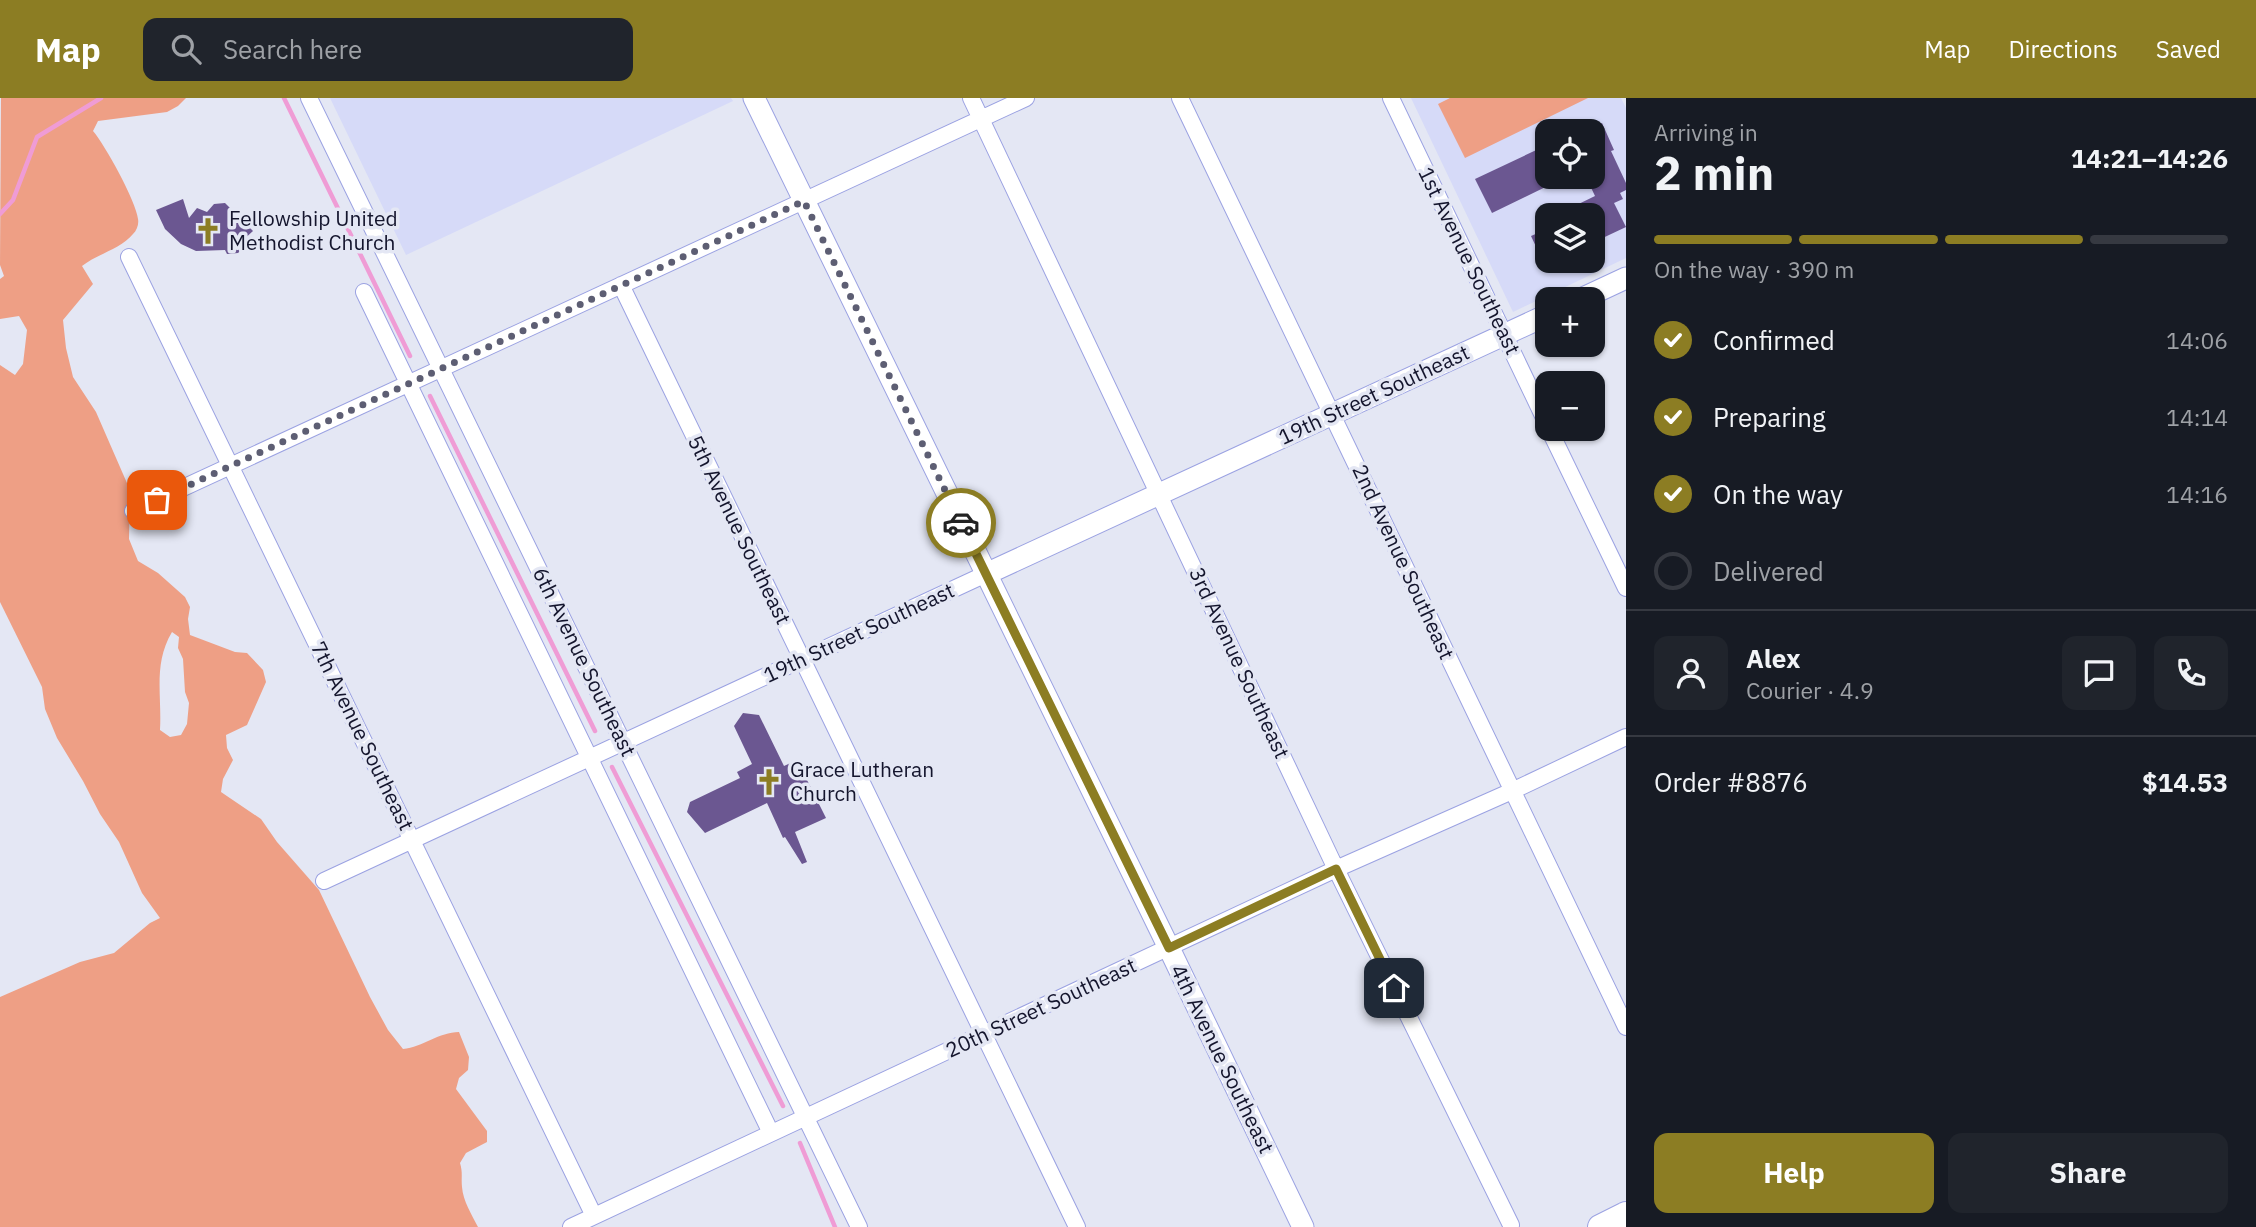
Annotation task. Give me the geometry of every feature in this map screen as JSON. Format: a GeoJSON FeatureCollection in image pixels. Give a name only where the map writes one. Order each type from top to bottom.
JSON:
{"type":"FeatureCollection","features":[{"type":"Feature","properties":{"kind":"main road"},"geometry":{"type":"LineString","coordinates":[[1601,1227],[1626,1214]]}},
{"type":"Feature","properties":{"kind":"main road"},"geometry":{"type":"LineString","coordinates":[[1612,1227],[1626,1221]]}},
{"type":"Feature","properties":{"kind":"street","name":"6th Avenue Southeast"},"geometry":{"type":"LineString","coordinates":[[309,98],[859,1227]]}},
{"type":"Feature","properties":{"kind":"street","name":"4th Avenue Southeast"},"geometry":{"type":"LineString","coordinates":[[754,98],[1303,1227]]}},
{"type":"Feature","properties":{"kind":"street","name":"3rd Avenue Southeast"},"geometry":{"type":"LineString","coordinates":[[971,98],[1336,869],[1511,1225]]}},
{"type":"Feature","properties":{"kind":"street"},"geometry":{"type":"LineString","coordinates":[[133,511],[1026,98]]}},
{"type":"Feature","properties":{"kind":"street","name":"2nd Avenue Southeast"},"geometry":{"type":"LineString","coordinates":[[1180,98],[1626,1027]]}},
{"type":"Feature","properties":{"kind":"street","name":"1st Avenue Southeast"},"geometry":{"type":"LineString","coordinates":[[1391,98],[1535,399]]}},
{"type":"Feature","properties":{"kind":"street","name":"7th Avenue Southeast"},"geometry":{"type":"LineString","coordinates":[[129,257],[594,1216]]}},
{"type":"Feature","properties":{"kind":"street"},"geometry":{"type":"LineString","coordinates":[[1605,288],[1626,278]]}},
{"type":"Feature","properties":{"kind":"street","name":"5th Avenue Southeast"},"geometry":{"type":"LineString","coordinates":[[621,285],[1077,1227]]}},
{"type":"Feature","properties":{"kind":"street","name":"6th Avenue Southeast"},"geometry":{"type":"LineString","coordinates":[[364,292],[771,1133]]}},
{"type":"Feature","properties":{"kind":"street","name":"19th Street Southeast"},"geometry":{"type":"LineString","coordinates":[[324,881],[1535,321]]}},
{"type":"Feature","properties":{"kind":"street"},"geometry":{"type":"LineString","coordinates":[[1555,441],[1626,588]]}},
{"type":"Feature","properties":{"kind":"street","name":"20th Street Southeast"},"geometry":{"type":"LineString","coordinates":[[570,1227],[1336,869],[1626,737]]}},
{"type":"Feature","properties":{"kind":"shaded area"},"geometry":{"type":"Polygon","coordinates":[[[1,98],[186,98],[167,112],[98,121],[93,131],[126,187],[138,223],[136,231],[128,239],[82,266],[93,284],[63,320],[73,377],[96,412],[130,490],[129,539],[138,561],[158,573],[185,597],[190,607],[190,635],[235,652],[247,653],[263,670],[266,682],[247,725],[226,735],[227,748],[233,760],[223,779],[221,792],[261,819],[277,842],[319,890],[370,997],[388,1030],[403,1049],[445,1034],[459,1032],[469,1057],[468,1070],[459,1078],[456,1089],[487,1131],[487,1142],[466,1153],[460,1163],[464,1197],[478,1227],[0,1227],[0,997],[80,962],[114,953],[160,918],[142,893],[119,842],[57,738],[45,709],[42,687],[0,602],[0,365],[15,375],[23,364],[27,330],[19,316],[0,319],[0,279],[4,276],[0,265],[1,98]],[[172,632],[160,668],[160,730],[170,737],[181,735],[187,724],[189,703],[185,692],[183,659],[178,648],[179,637],[172,632]]]}},
{"type":"Feature","properties":{"kind":"shaded area"},"geometry":{"type":"Polygon","coordinates":[[[330,98],[731,98],[733,101],[406,255],[330,98]]]}},
{"type":"Feature","properties":{"kind":"shaded area"},"geometry":{"type":"Polygon","coordinates":[[[1411,98],[1621,98],[1626,108],[1626,258],[1605,268],[1605,203],[1535,203],[1535,273],[1595,273],[1565,287],[1535,287],[1535,301],[1513,312],[1411,98]]]}},
{"type":"Feature","properties":{"kind":"shaded area"},"geometry":{"type":"Polygon","coordinates":[[[1450,98],[1588,98],[1545,119],[1535,119],[1535,124],[1465,158],[1438,104],[1450,98]]]}},
{"type":"Feature","properties":{"kind":"building"},"geometry":{"type":"Polygon","coordinates":[[[1605,130],[1614,150],[1611,151],[1626,183],[1626,190],[1620,193],[1623,199],[1614,203],[1626,227],[1605,237],[1605,203],[1581,203],[1595,196],[1592,189],[1605,189],[1605,130]]]}},
{"type":"Feature","properties":{"kind":"building"},"geometry":{"type":"Polygon","coordinates":[[[1535,151],[1535,189],[1541,189],[1492,213],[1475,179],[1535,151]]]}},
{"type":"Feature","properties":{"kind":"building"},"geometry":{"type":"Polygon","coordinates":[[[183,199],[189,218],[197,208],[207,212],[214,204],[225,203],[253,231],[242,241],[245,246],[238,253],[227,254],[225,250],[196,251],[181,244],[165,229],[156,210],[183,199]]]}},
{"type":"Feature","properties":{"kind":"building"},"geometry":{"type":"Polygon","coordinates":[[[743,713],[759,715],[784,766],[797,760],[826,818],[795,832],[807,862],[802,864],[785,837],[783,838],[767,803],[705,833],[687,812],[690,802],[740,778],[737,772],[752,764],[734,726],[743,713]]]}},
{"type":"Feature","properties":{"kind":"waterway"},"geometry":{"type":"LineString","coordinates":[[0,214],[13,200],[37,137],[101,98]]}},
{"type":"Feature","properties":{"kind":"waterway"},"geometry":{"type":"LineString","coordinates":[[284,98],[410,356]]}},
{"type":"Feature","properties":{"kind":"waterway"},"geometry":{"type":"LineString","coordinates":[[430,396],[595,731]]}},
{"type":"Feature","properties":{"kind":"waterway"},"geometry":{"type":"LineString","coordinates":[[612,767],[783,1106]]}},
{"type":"Feature","properties":{"kind":"waterway"},"geometry":{"type":"LineString","coordinates":[[800,1143],[835,1227]]}},
{"type":"Feature","properties":{"kind":"way so far"},"geometry":{"type":"LineString","coordinates":[[157,500],[804,201],[961,523]]}},
{"type":"Feature","properties":{"kind":"place","name":"Fellowship United Methodist Church"},"geometry":{"type":"Point","coordinates":[208,231]}},
{"type":"Feature","properties":{"kind":"place","name":"Grace Lutheran Church"},"geometry":{"type":"Point","coordinates":[769,782]}},
{"type":"Feature","properties":{"kind":"route"},"geometry":{"type":"LineString","coordinates":[[961,523],[1169,948],[1336,869],[1394,988]]}}]}
